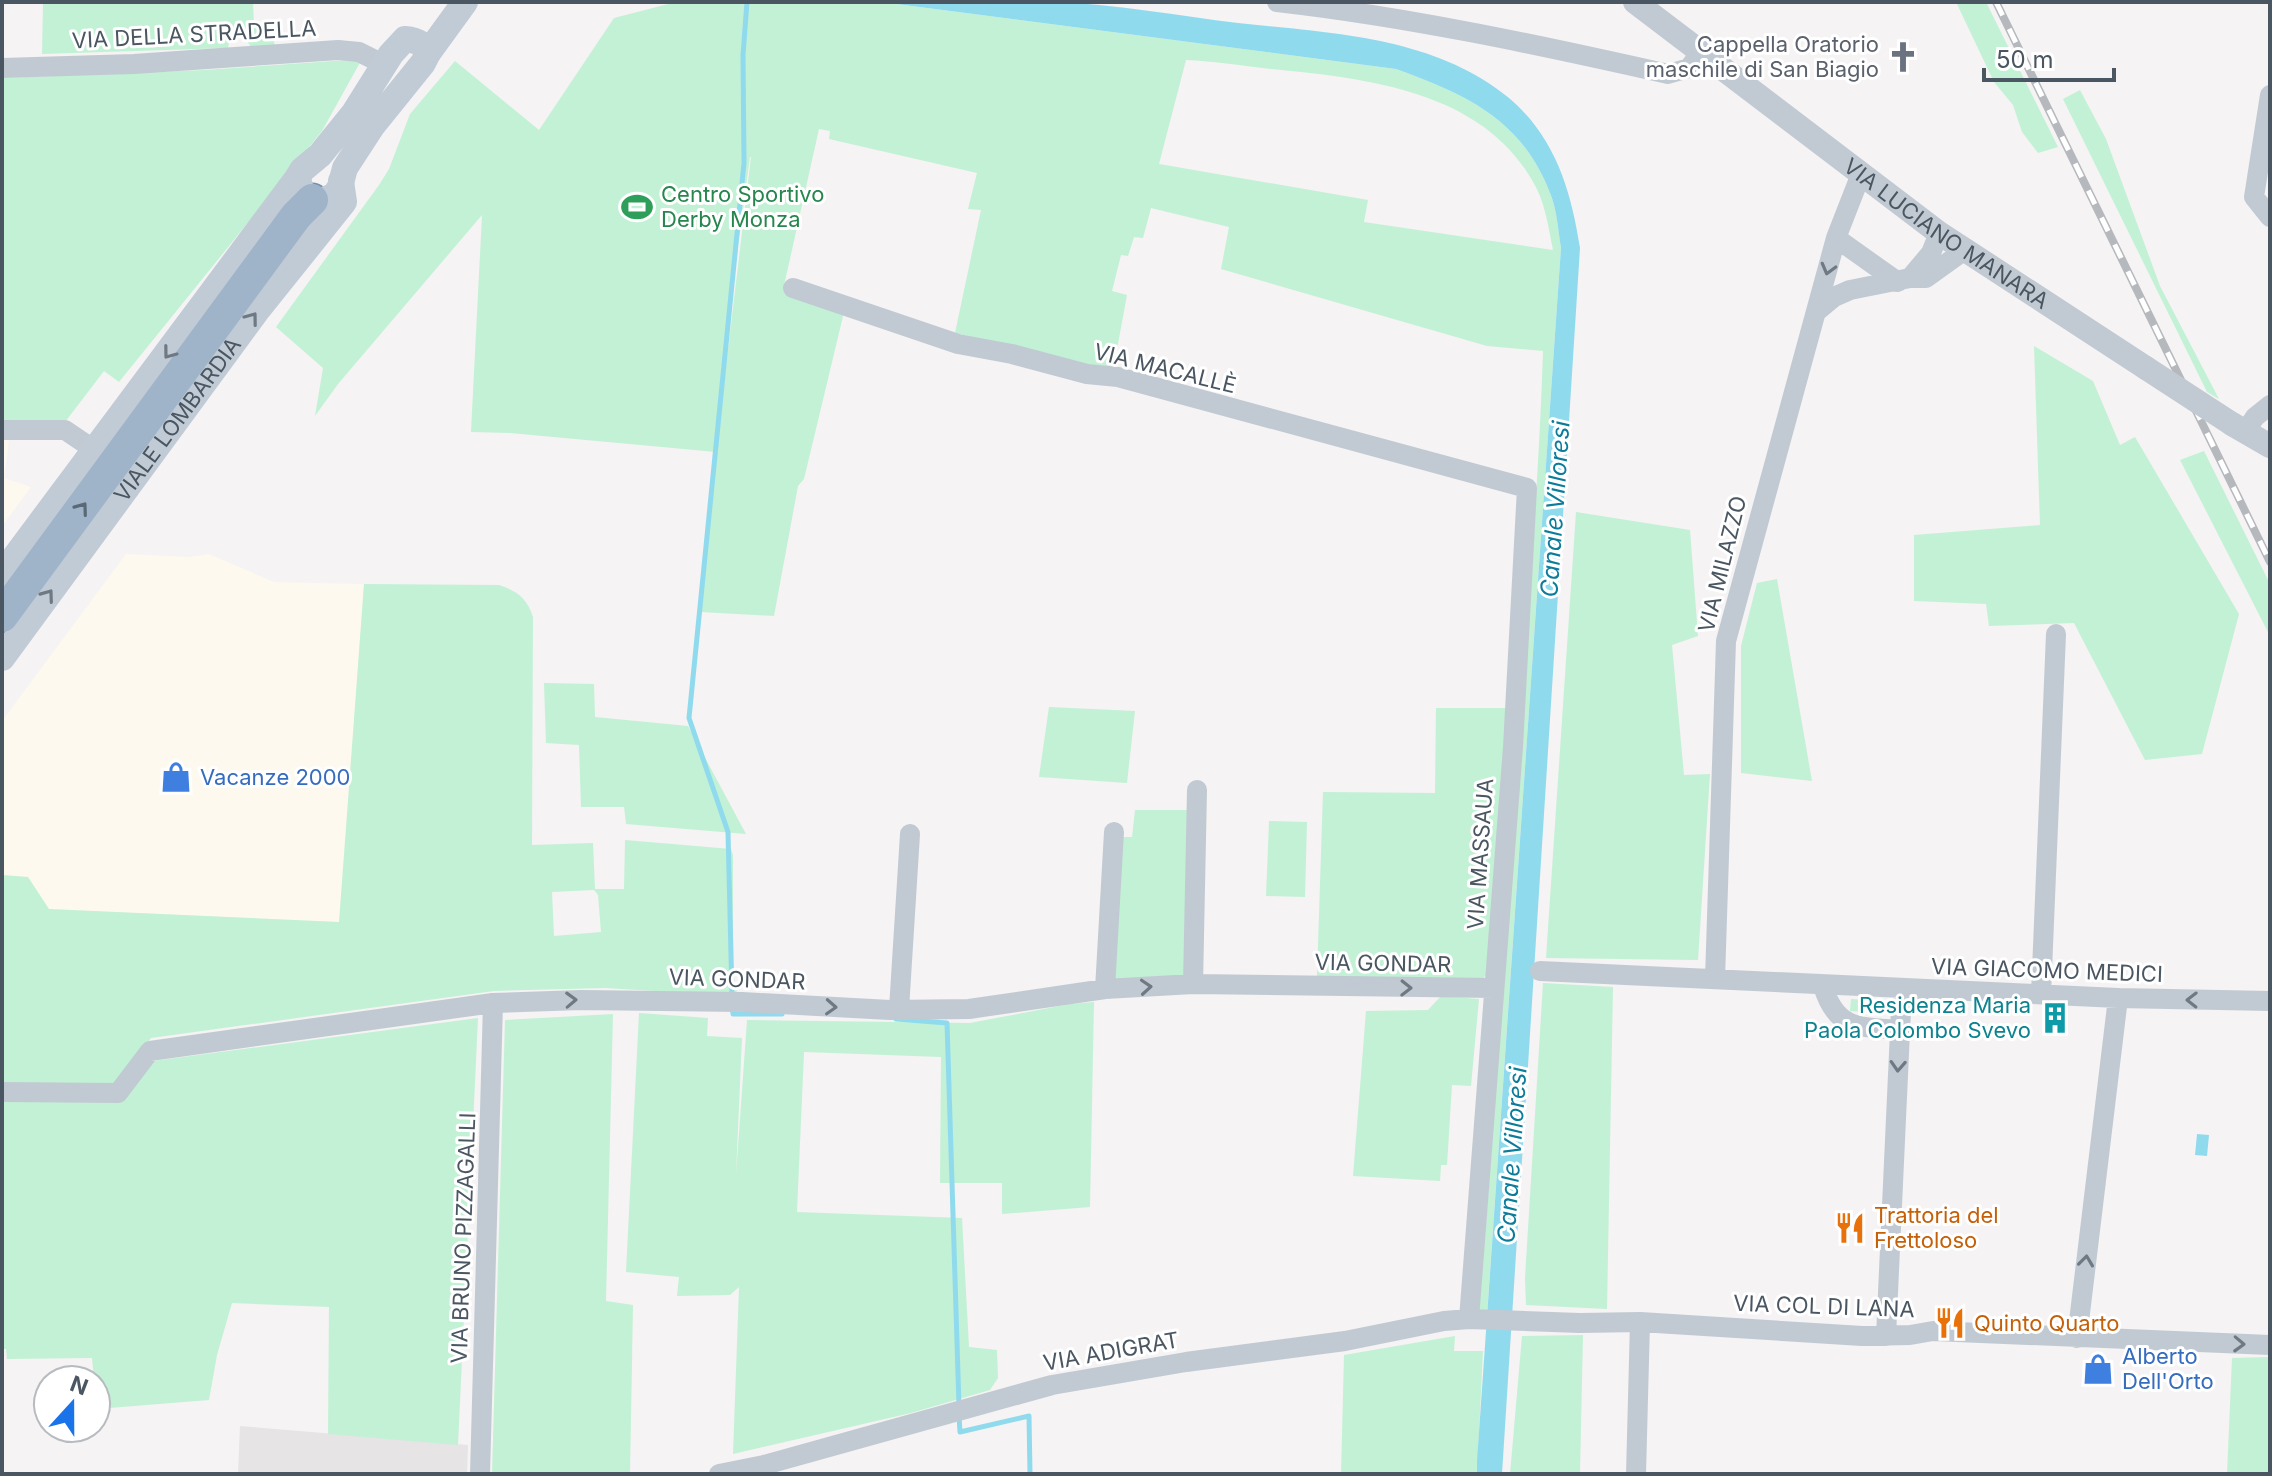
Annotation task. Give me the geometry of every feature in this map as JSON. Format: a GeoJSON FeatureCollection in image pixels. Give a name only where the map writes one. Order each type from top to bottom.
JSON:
{"type":"FeatureCollection","features":[{"type":"Feature","properties":{"kind":"highway"},"geometry":{"type":"LineString","coordinates":[[2,616],[296,216],[305,189]]}},
{"type":"Feature","properties":{"kind":"main road","name":"VIALE LOMBARDIA"},"geometry":{"type":"LineString","coordinates":[[305,189],[328,200],[335,195],[345,168],[373,125],[416,74],[420,46],[442,2]]}},
{"type":"Feature","properties":{"kind":"main road","name":"VIALE LOMBARDIA"},"geometry":{"type":"LineString","coordinates":[[420,46],[465,2]]}},
{"type":"Feature","properties":{"kind":"main road","name":"VIALE LOMBARDIA"},"geometry":{"type":"LineString","coordinates":[[2,574],[305,189],[302,170],[320,155],[354,113],[397,45],[405,39],[420,46]]}},
{"type":"Feature","properties":{"kind":"main road","name":"VIALE LOMBARDIA"},"geometry":{"type":"LineString","coordinates":[[2,658],[256,312],[344,202],[341,181]]}},
{"type":"Feature","properties":{"kind":"street"},"geometry":{"type":"LineString","coordinates":[[1277,2],[1373,15],[1540,45],[1668,74],[1689,68],[1701,52]]}},
{"type":"Feature","properties":{"kind":"street","name":"VIA LUCIANO MANARA"},"geometry":{"type":"LineString","coordinates":[[1635,2],[1939,233],[2270,446]]}},
{"type":"Feature","properties":{"kind":"street","name":"VIA DELLA STRADELLA"},"geometry":{"type":"LineString","coordinates":[[2,68],[134,64],[338,50],[359,52],[385,65]]}},
{"type":"Feature","properties":{"kind":"street"},"geometry":{"type":"LineString","coordinates":[[2270,95],[2254,197],[2270,217]]}},
{"type":"Feature","properties":{"kind":"street","name":"VIA MILAZZO"},"geometry":{"type":"LineString","coordinates":[[1715,979],[1726,641],[1836,238],[1861,174]]}},
{"type":"Feature","properties":{"kind":"street"},"geometry":{"type":"LineString","coordinates":[[1904,280],[1931,253],[1939,233]]}},
{"type":"Feature","properties":{"kind":"street"},"geometry":{"type":"LineString","coordinates":[[1836,238],[1904,280]]}},
{"type":"Feature","properties":{"kind":"street"},"geometry":{"type":"LineString","coordinates":[[1816,312],[1834,297],[1850,290],[1926,278],[1965,250]]}},
{"type":"Feature","properties":{"kind":"street","name":"VIA MACALLÈ"},"geometry":{"type":"LineString","coordinates":[[793,288],[958,344],[1012,354],[1087,374],[1118,377],[1527,488]]}},
{"type":"Feature","properties":{"kind":"street"},"geometry":{"type":"LineString","coordinates":[[2239,428],[2270,405]]}},
{"type":"Feature","properties":{"kind":"street"},"geometry":{"type":"LineString","coordinates":[[2,430],[65,430],[96,451]]}},
{"type":"Feature","properties":{"kind":"street","name":"VIA MASSAUA"},"geometry":{"type":"LineString","coordinates":[[1474,1319],[1494,988],[1514,733],[1527,488]]}},
{"type":"Feature","properties":{"kind":"street"},"geometry":{"type":"LineString","coordinates":[[2041,994],[2056,634]]}},
{"type":"Feature","properties":{"kind":"street"},"geometry":{"type":"LineString","coordinates":[[1193,984],[1197,790]]}},
{"type":"Feature","properties":{"kind":"street"},"geometry":{"type":"LineString","coordinates":[[1105,989],[1114,832]]}},
{"type":"Feature","properties":{"kind":"street"},"geometry":{"type":"LineString","coordinates":[[899,1009],[910,834]]}},
{"type":"Feature","properties":{"kind":"street","name":"VIA GIACOMO MEDICI"},"geometry":{"type":"LineString","coordinates":[[1540,971],[1823,986],[2270,1001]]}},
{"type":"Feature","properties":{"kind":"street","name":"VIA GONDAR"},"geometry":{"type":"LineString","coordinates":[[2,1092],[118,1093],[150,1051],[493,1003],[581,1000],[969,1009],[1105,989],[1193,984],[1494,988]]}},
{"type":"Feature","properties":{"kind":"street"},"geometry":{"type":"LineString","coordinates":[[1823,986],[1829,1007],[1840,1018],[1862,1028],[1900,1030]]}},
{"type":"Feature","properties":{"kind":"street"},"geometry":{"type":"LineString","coordinates":[[1886,1336],[1902,988]]}},
{"type":"Feature","properties":{"kind":"street"},"geometry":{"type":"LineString","coordinates":[[2077,1338],[2118,998]]}},
{"type":"Feature","properties":{"kind":"street","name":"VIA BRUNO PIZZAGALLI"},"geometry":{"type":"LineString","coordinates":[[480,1474],[493,1003]]}},
{"type":"Feature","properties":{"kind":"street","name":"VIA ADIGRAT"},"geometry":{"type":"LineString","coordinates":[[719,1474],[764,1465],[1052,1385],[1186,1362],[1345,1341],[1444,1321],[1518,1321]]}},
{"type":"Feature","properties":{"kind":"street","name":"VIA COL DI LANA"},"geometry":{"type":"LineString","coordinates":[[1518,1321],[1640,1322],[1886,1336],[1933,1331],[2270,1345]]}},
{"type":"Feature","properties":{"kind":"street"},"geometry":{"type":"LineString","coordinates":[[1636,1474],[1640,1322]]}},
{"type":"Feature","properties":{"kind":"shaded area"},"geometry":{"type":"Polygon","coordinates":[[[2,435],[10,435],[4,478],[31,487],[2,526],[2,435]]]}},
{"type":"Feature","properties":{"kind":"shaded area","name":"Vacanze 2000"},"geometry":{"type":"Polygon","coordinates":[[[126,554],[190,557],[209,554],[274,582],[364,584],[340,922],[48,909],[28,877],[2,875],[2,721],[126,554]]]}},
{"type":"Feature","properties":{"kind":"shaded area"},"geometry":{"type":"Polygon","coordinates":[[[240,1426],[468,1445],[467,1474],[238,1474],[240,1426]]]}},
{"type":"Feature","properties":{"kind":"green space"},"geometry":{"type":"Polygon","coordinates":[[[43,2],[253,2],[254,25],[271,25],[275,47],[252,49],[245,37],[230,36],[228,48],[42,54],[43,2]]]}},
{"type":"Feature","properties":{"kind":"green space"},"geometry":{"type":"Polygon","coordinates":[[[676,2],[881,2],[1396,69],[1468,100],[1507,128],[1524,146],[1538,167],[1552,199],[1561,248],[1487,1315],[1478,1314],[1534,533],[1543,351],[1487,346],[1221,269],[1229,227],[1151,208],[1143,238],[1134,237],[1128,256],[1121,255],[1112,291],[1127,295],[1113,371],[955,333],[981,210],[968,209],[977,173],[829,139],[830,131],[819,129],[783,290],[844,312],[804,479],[798,486],[774,616],[700,612],[716,452],[471,432],[482,215],[338,384],[315,416],[323,368],[276,327],[379,185],[389,169],[410,114],[455,61],[539,130],[614,18],[676,2]],[[1186,60],[1159,164],[1368,200],[1364,222],[1553,250],[1543,205],[1532,180],[1510,150],[1482,126],[1451,108],[1417,94],[1344,77],[1186,60]],[[751,157],[733,285],[724,383],[751,157]]]}},
{"type":"Feature","properties":{"kind":"green space"},"geometry":{"type":"Polygon","coordinates":[[[1956,2],[1986,2],[2058,147],[2038,153],[2022,132],[2013,105],[1994,82],[1956,2]]]}},
{"type":"Feature","properties":{"kind":"green space"},"geometry":{"type":"Polygon","coordinates":[[[362,59],[322,131],[119,382],[104,371],[62,426],[2,425],[2,78],[204,70],[362,59]]]}},
{"type":"Feature","properties":{"kind":"green space"},"geometry":{"type":"Polygon","coordinates":[[[2080,90],[2106,139],[2160,286],[2219,399],[2207,392],[2063,99],[2080,90]]]}},
{"type":"Feature","properties":{"kind":"green space"},"geometry":{"type":"Polygon","coordinates":[[[2034,346],[2093,381],[2120,445],[2135,437],[2239,614],[2202,754],[2145,760],[2074,623],[1989,626],[1986,604],[1914,601],[1914,535],[2040,525],[2034,346]]]}},
{"type":"Feature","properties":{"kind":"green space"},"geometry":{"type":"Polygon","coordinates":[[[2204,451],[2270,584],[2270,636],[2180,460],[2204,451]]]}},
{"type":"Feature","properties":{"kind":"green space"},"geometry":{"type":"Polygon","coordinates":[[[1576,512],[1690,530],[1698,636],[1672,645],[1684,775],[1710,774],[1698,960],[1546,958],[1576,512]]]}},
{"type":"Feature","properties":{"kind":"green space"},"geometry":{"type":"Polygon","coordinates":[[[1777,579],[1812,781],[1741,773],[1741,646],[1757,583],[1777,579]]]}},
{"type":"Feature","properties":{"kind":"green space"},"geometry":{"type":"Polygon","coordinates":[[[364,584],[499,585],[520,596],[533,617],[532,845],[593,843],[595,889],[624,889],[625,840],[731,849],[733,978],[738,996],[605,988],[494,991],[151,1038],[116,1084],[2,1083],[2,875],[28,877],[49,909],[339,922],[364,584]],[[594,890],[552,892],[554,936],[601,932],[598,895],[594,890]]]}},
{"type":"Feature","properties":{"kind":"green space"},"geometry":{"type":"Polygon","coordinates":[[[544,683],[594,684],[595,717],[688,726],[746,834],[626,824],[624,807],[581,807],[579,745],[546,743],[544,683]]]}},
{"type":"Feature","properties":{"kind":"green space"},"geometry":{"type":"Polygon","coordinates":[[[1049,707],[1135,711],[1127,783],[1039,777],[1049,707]]]}},
{"type":"Feature","properties":{"kind":"green space"},"geometry":{"type":"Polygon","coordinates":[[[1436,708],[1509,708],[1491,969],[1481,981],[1317,976],[1323,792],[1435,793],[1436,708]]]}},
{"type":"Feature","properties":{"kind":"green space"},"geometry":{"type":"Polygon","coordinates":[[[1135,810],[1192,810],[1187,977],[1111,980],[1119,837],[1132,837],[1135,810]]]}},
{"type":"Feature","properties":{"kind":"green space"},"geometry":{"type":"Polygon","coordinates":[[[1269,821],[1307,822],[1305,897],[1266,896],[1269,821]]]}},
{"type":"Feature","properties":{"kind":"green space"},"geometry":{"type":"Polygon","coordinates":[[[1543,983],[1613,987],[1607,1309],[1526,1305],[1525,1278],[1543,983]]]}},
{"type":"Feature","properties":{"kind":"green space"},"geometry":{"type":"Polygon","coordinates":[[[1441,996],[1479,999],[1471,1086],[1452,1085],[1447,1165],[1441,1165],[1440,1181],[1353,1176],[1366,1011],[1428,1010],[1441,996]]]}},
{"type":"Feature","properties":{"kind":"green space"},"geometry":{"type":"Polygon","coordinates":[[[1851,999],[1893,1002],[1892,1014],[1850,1011],[1851,999]]]}},
{"type":"Feature","properties":{"kind":"green space"},"geometry":{"type":"Polygon","coordinates":[[[1094,1002],[1090,1207],[1002,1214],[1002,1183],[940,1183],[941,1057],[804,1052],[797,1212],[962,1218],[969,1347],[997,1350],[998,1378],[990,1390],[911,1413],[733,1454],[739,1287],[730,1295],[677,1296],[679,1277],[626,1272],[639,1013],[708,1018],[707,1036],[742,1038],[736,1175],[747,1020],[970,1023],[1094,1002]]]}},
{"type":"Feature","properties":{"kind":"green space"},"geometry":{"type":"Polygon","coordinates":[[[613,1014],[606,1301],[633,1305],[630,1474],[492,1474],[505,1020],[613,1014]]]}},
{"type":"Feature","properties":{"kind":"green space"},"geometry":{"type":"Polygon","coordinates":[[[478,1018],[458,1445],[328,1434],[329,1307],[232,1303],[217,1355],[209,1400],[112,1408],[112,1364],[93,1364],[92,1358],[7,1359],[6,1349],[2,1349],[2,1099],[101,1100],[153,1061],[478,1018]]]}},
{"type":"Feature","properties":{"kind":"green space"},"geometry":{"type":"Polygon","coordinates":[[[1583,1335],[1580,1474],[1510,1474],[1522,1336],[1583,1335]]]}},
{"type":"Feature","properties":{"kind":"green space"},"geometry":{"type":"Polygon","coordinates":[[[1455,1336],[1454,1351],[1483,1351],[1477,1474],[1341,1474],[1344,1355],[1455,1336]]]}},
{"type":"Feature","properties":{"kind":"green space"},"geometry":{"type":"Polygon","coordinates":[[[2270,1357],[2270,1474],[2227,1474],[2232,1358],[2270,1357]]]}},
{"type":"Feature","properties":{"kind":"water","name":"Canale Villoresi"},"geometry":{"type":"Polygon","coordinates":[[[881,2],[1079,3],[1380,41],[1415,50],[1480,77],[1525,113],[1549,147],[1558,166],[1572,206],[1580,248],[1502,1474],[1477,1474],[1477,1461],[1561,248],[1550,193],[1538,167],[1507,128],[1468,100],[1396,69],[881,2]]]}},
{"type":"Feature","properties":{"kind":"water"},"geometry":{"type":"Polygon","coordinates":[[[2197,1134],[2209,1135],[2207,1156],[2195,1155],[2197,1134]]]}},
{"type":"Feature","properties":{"kind":"waterway"},"geometry":{"type":"LineString","coordinates":[[732,995],[728,832],[689,718],[744,163],[743,55],[747,2]]}},
{"type":"Feature","properties":{"kind":"waterway"},"geometry":{"type":"LineString","coordinates":[[732,1005],[733,1014],[782,1014]]}},
{"type":"Feature","properties":{"kind":"waterway"},"geometry":{"type":"LineString","coordinates":[[896,1019],[947,1023],[959,1406]]}},
{"type":"Feature","properties":{"kind":"waterway"},"geometry":{"type":"LineString","coordinates":[[959,1416],[960,1432],[1029,1416],[1030,1474]]}},
{"type":"Feature","properties":{"kind":"railway"},"geometry":{"type":"LineString","coordinates":[[1996,2],[2270,562]]}},
{"type":"Feature","properties":{"kind":"place","name":"Cappella Oratorio maschile di San Biagio"},"geometry":{"type":"Point","coordinates":[1903,57]}},
{"type":"Feature","properties":{"kind":"place","name":"Centro Sportivo Derby Monza"},"geometry":{"type":"Point","coordinates":[637,207]}},
{"type":"Feature","properties":{"kind":"place","name":"Vacanze 2000"},"geometry":{"type":"Point","coordinates":[176,777]}},
{"type":"Feature","properties":{"kind":"place","name":"Residenza Maria Paola Colombo Svevo"},"geometry":{"type":"Point","coordinates":[2055,1018]}},
{"type":"Feature","properties":{"kind":"place","name":"Trattoria del Frettoloso"},"geometry":{"type":"Point","coordinates":[1850,1228]}},
{"type":"Feature","properties":{"kind":"place","name":"Quinto Quarto"},"geometry":{"type":"Point","coordinates":[1950,1323]}},
{"type":"Feature","properties":{"kind":"place","name":"Alberto Dell'Orto"},"geometry":{"type":"Point","coordinates":[2098,1369]}}]}
